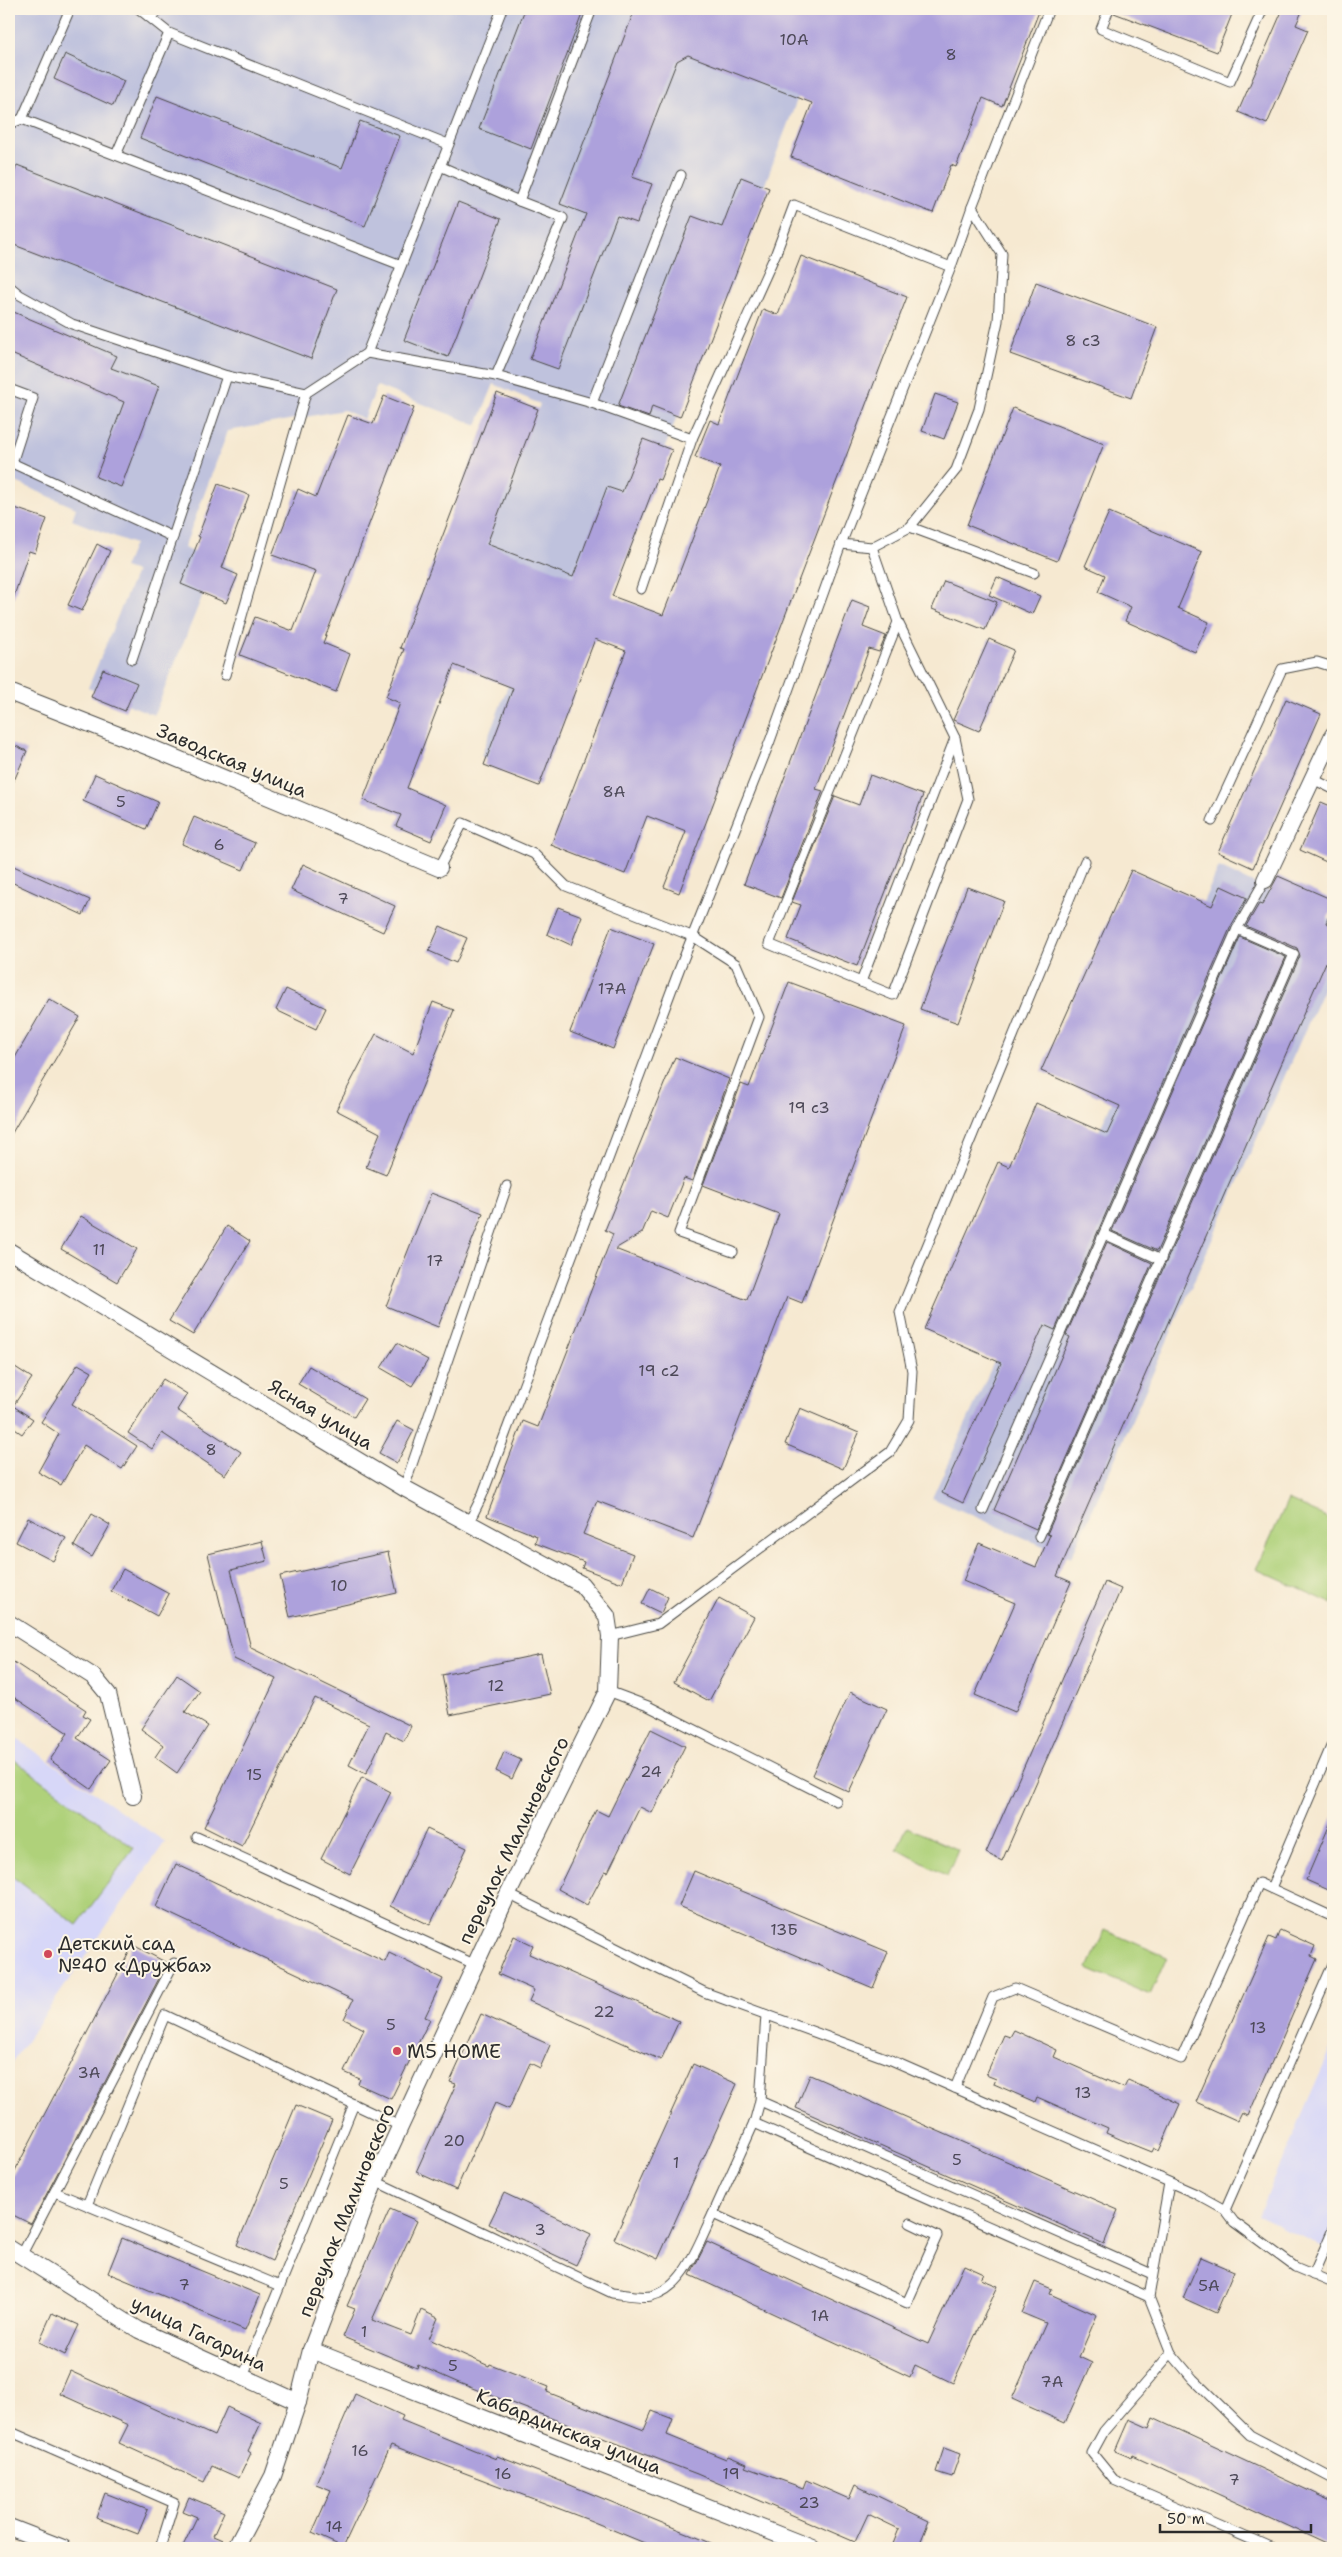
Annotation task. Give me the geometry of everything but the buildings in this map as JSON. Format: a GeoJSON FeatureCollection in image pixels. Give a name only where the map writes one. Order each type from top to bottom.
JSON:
{"type":"FeatureCollection","features":[{"type":"Feature","properties":{"kind":"street","name":"Заводская улица"},"geometry":{"type":"LineString","coordinates":[[9,692],[154,749],[439,868]]}},
{"type":"Feature","properties":{"kind":"street"},"geometry":{"type":"LineString","coordinates":[[1265,880],[1333,735]]}},
{"type":"Feature","properties":{"kind":"street","name":"Ясная улица"},"geometry":{"type":"LineString","coordinates":[[9,1252],[404,1488],[581,1584],[607,1616]]}},
{"type":"Feature","properties":{"kind":"street","name":"переулок Малиновского"},"geometry":{"type":"LineString","coordinates":[[235,2548],[273,2476],[298,2402],[311,2350],[375,2181],[508,1894],[608,1690],[610,1636],[607,1616]]}},
{"type":"Feature","properties":{"kind":"street"},"geometry":{"type":"LineString","coordinates":[[9,1623],[94,1677],[108,1694],[133,1796]]}},
{"type":"Feature","properties":{"kind":"street","name":"улица Гагарина"},"geometry":{"type":"LineString","coordinates":[[15,2252],[139,2330],[298,2402]]}},
{"type":"Feature","properties":{"kind":"street","name":"Кабардинская улица"},"geometry":{"type":"LineString","coordinates":[[311,2350],[812,2548]]}},
{"type":"Feature","properties":{"kind":"street"},"geometry":{"type":"LineString","coordinates":[[9,2527],[62,2548]]}},
{"type":"Feature","properties":{"kind":"lane"},"geometry":{"type":"LineString","coordinates":[[22,119],[70,9]]}},
{"type":"Feature","properties":{"kind":"lane"},"geometry":{"type":"LineString","coordinates":[[139,9],[169,34],[448,144]]}},
{"type":"Feature","properties":{"kind":"lane"},"geometry":{"type":"LineString","coordinates":[[148,16],[161,9]]}},
{"type":"Feature","properties":{"kind":"lane"},"geometry":{"type":"LineString","coordinates":[[225,675],[306,393],[366,353],[502,9]]}},
{"type":"Feature","properties":{"kind":"lane"},"geometry":{"type":"LineString","coordinates":[[519,201],[592,9]]}},
{"type":"Feature","properties":{"kind":"lane"},"geometry":{"type":"LineString","coordinates":[[469,1522],[482,1496],[679,970],[694,937],[770,741],[841,544],[952,267],[972,207],[1048,9]]}},
{"type":"Feature","properties":{"kind":"lane"},"geometry":{"type":"LineString","coordinates":[[1110,9],[1101,29],[1230,82],[1263,9]]}},
{"type":"Feature","properties":{"kind":"lane"},"geometry":{"type":"LineString","coordinates":[[116,155],[169,34]]}},
{"type":"Feature","properties":{"kind":"lane"},"geometry":{"type":"LineString","coordinates":[[9,124],[22,119],[401,265]]}},
{"type":"Feature","properties":{"kind":"lane"},"geometry":{"type":"LineString","coordinates":[[440,166],[563,218],[496,376]]}},
{"type":"Feature","properties":{"kind":"lane"},"geometry":{"type":"LineString","coordinates":[[592,403],[681,174]]}},
{"type":"Feature","properties":{"kind":"lane"},"geometry":{"type":"LineString","coordinates":[[641,589],[692,439],[776,253],[794,205],[952,267]]}},
{"type":"Feature","properties":{"kind":"lane"},"geometry":{"type":"LineString","coordinates":[[841,544],[872,547],[910,528],[956,470],[979,409],[998,321],[1002,254],[972,207]]}},
{"type":"Feature","properties":{"kind":"lane"},"geometry":{"type":"LineString","coordinates":[[9,286],[20,295],[72,324],[227,376],[306,393]]}},
{"type":"Feature","properties":{"kind":"lane"},"geometry":{"type":"LineString","coordinates":[[366,353],[496,376],[592,403],[692,439]]}},
{"type":"Feature","properties":{"kind":"lane"},"geometry":{"type":"LineString","coordinates":[[132,659],[227,376]]}},
{"type":"Feature","properties":{"kind":"lane"},"geometry":{"type":"LineString","coordinates":[[9,389],[33,398],[12,463],[173,537]]}},
{"type":"Feature","properties":{"kind":"lane"},"geometry":{"type":"LineString","coordinates":[[910,528],[1034,573]]}},
{"type":"Feature","properties":{"kind":"lane"},"geometry":{"type":"LineString","coordinates":[[872,547],[898,622],[955,738],[968,799],[893,995],[769,944],[898,622]]}},
{"type":"Feature","properties":{"kind":"lane"},"geometry":{"type":"LineString","coordinates":[[1212,821],[1282,669],[1316,662],[1333,667]]}},
{"type":"Feature","properties":{"kind":"lane"},"geometry":{"type":"LineString","coordinates":[[861,982],[955,738]]}},
{"type":"Feature","properties":{"kind":"lane"},"geometry":{"type":"LineString","coordinates":[[1313,779],[1333,789]]}},
{"type":"Feature","properties":{"kind":"lane"},"geometry":{"type":"LineString","coordinates":[[439,868],[463,823],[534,854],[566,886],[694,937],[736,964],[758,1017],[679,1233],[733,1252]]}},
{"type":"Feature","properties":{"kind":"lane"},"geometry":{"type":"LineString","coordinates":[[610,1636],[658,1624],[890,1452],[909,1420],[912,1371],[900,1312],[1085,861]]}},
{"type":"Feature","properties":{"kind":"lane"},"geometry":{"type":"LineString","coordinates":[[983,1510],[1237,929],[1265,880]]}},
{"type":"Feature","properties":{"kind":"lane"},"geometry":{"type":"LineString","coordinates":[[1039,1538],[1294,954],[1237,929]]}},
{"type":"Feature","properties":{"kind":"lane"},"geometry":{"type":"LineString","coordinates":[[404,1488],[507,1186]]}},
{"type":"Feature","properties":{"kind":"lane"},"geometry":{"type":"LineString","coordinates":[[1104,1234],[1161,1260]]}},
{"type":"Feature","properties":{"kind":"lane"},"geometry":{"type":"LineString","coordinates":[[608,1690],[648,1706],[836,1801]]}},
{"type":"Feature","properties":{"kind":"lane"},"geometry":{"type":"LineString","coordinates":[[1271,1888],[1333,1742]]}},
{"type":"Feature","properties":{"kind":"lane"},"geometry":{"type":"LineString","coordinates":[[198,1837],[476,1965]]}},
{"type":"Feature","properties":{"kind":"lane"},"geometry":{"type":"LineString","coordinates":[[955,2088],[993,1997],[1015,1988],[1181,2059],[1259,1883],[1333,1917]]}},
{"type":"Feature","properties":{"kind":"lane"},"geometry":{"type":"LineString","coordinates":[[508,1894],[704,1992],[891,2060],[1194,2193],[1224,2210],[1234,2222],[1295,2267],[1333,2283]]}},
{"type":"Feature","properties":{"kind":"lane"},"geometry":{"type":"LineString","coordinates":[[15,2252],[55,2192],[174,1962]]}},
{"type":"Feature","properties":{"kind":"lane"},"geometry":{"type":"LineString","coordinates":[[1224,2210],[1333,1964]]}},
{"type":"Feature","properties":{"kind":"lane"},"geometry":{"type":"LineString","coordinates":[[87,2205],[165,2015],[400,2126]]}},
{"type":"Feature","properties":{"kind":"lane"},"geometry":{"type":"LineString","coordinates":[[375,2181],[612,2293],[650,2296],[669,2288],[684,2271],[714,2214],[754,2123],[760,2101],[766,2015]]}},
{"type":"Feature","properties":{"kind":"lane"},"geometry":{"type":"LineString","coordinates":[[760,2101],[1152,2274]]}},
{"type":"Feature","properties":{"kind":"lane"},"geometry":{"type":"LineString","coordinates":[[243,2377],[354,2104]]}},
{"type":"Feature","properties":{"kind":"lane"},"geometry":{"type":"LineString","coordinates":[[754,2123],[1149,2297]]}},
{"type":"Feature","properties":{"kind":"lane"},"geometry":{"type":"LineString","coordinates":[[1169,2183],[1149,2297],[1172,2353],[1193,2379],[1250,2435],[1333,2479]]}},
{"type":"Feature","properties":{"kind":"lane"},"geometry":{"type":"LineString","coordinates":[[55,2192],[280,2286]]}},
{"type":"Feature","properties":{"kind":"lane"},"geometry":{"type":"LineString","coordinates":[[714,2214],[907,2303],[937,2236],[910,2223]]}},
{"type":"Feature","properties":{"kind":"lane"},"geometry":{"type":"LineString","coordinates":[[1313,2275],[1333,2229]]}},
{"type":"Feature","properties":{"kind":"lane"},"geometry":{"type":"LineString","coordinates":[[1172,2353],[1104,2431],[1092,2453],[1114,2480],[1271,2548]]}},
{"type":"Feature","properties":{"kind":"lane"},"geometry":{"type":"LineString","coordinates":[[9,2431],[174,2503],[160,2548]]}},
{"type":"Feature","properties":{"kind":"shaded area"},"geometry":{"type":"Polygon","coordinates":[[[9,9],[688,9],[673,43],[798,97],[671,432],[535,781],[481,756],[544,592],[479,565],[540,404],[494,384],[477,425],[377,386],[364,419],[344,410],[228,431],[184,548],[235,569],[222,600],[204,592],[154,715],[88,688],[136,572],[124,568],[134,544],[72,520],[76,508],[9,479],[9,9]]]}},
{"type":"Feature","properties":{"kind":"shaded area"},"geometry":{"type":"Polygon","coordinates":[[[1219,867],[1333,921],[1333,967],[1071,1558],[932,1498],[1219,867]]]}},
{"type":"Feature","properties":{"kind":"shaded area","name":"Детский сад №40 «Дружба»"},"geometry":{"type":"Polygon","coordinates":[[[9,1733],[165,1842],[9,2066],[9,1733]]]}},
{"type":"Feature","properties":{"kind":"shaded area"},"geometry":{"type":"Polygon","coordinates":[[[1333,2044],[1333,2251],[1258,2216],[1333,2044]]]}},
{"type":"Feature","properties":{"kind":"green space"},"geometry":{"type":"Polygon","coordinates":[[[1288,1500],[1333,1520],[1333,1604],[1256,1569],[1288,1500]]]}},
{"type":"Feature","properties":{"kind":"green space"},"geometry":{"type":"Polygon","coordinates":[[[9,1756],[134,1848],[77,1925],[9,1874],[9,1756]]]}},
{"type":"Feature","properties":{"kind":"green space"},"geometry":{"type":"Polygon","coordinates":[[[907,1827],[958,1850],[947,1876],[897,1849],[907,1827]]]}},
{"type":"Feature","properties":{"kind":"green space"},"geometry":{"type":"Polygon","coordinates":[[[1105,1930],[1167,1957],[1150,1995],[1088,1968],[1105,1930]]]}},
{"type":"Feature","properties":{"kind":"place","name":"Детский сад №40 «Дружба»"},"geometry":{"type":"Point","coordinates":[48,1954]}},
{"type":"Feature","properties":{"kind":"place","name":"M5 HOME"},"geometry":{"type":"Point","coordinates":[397,2051]}}]}
